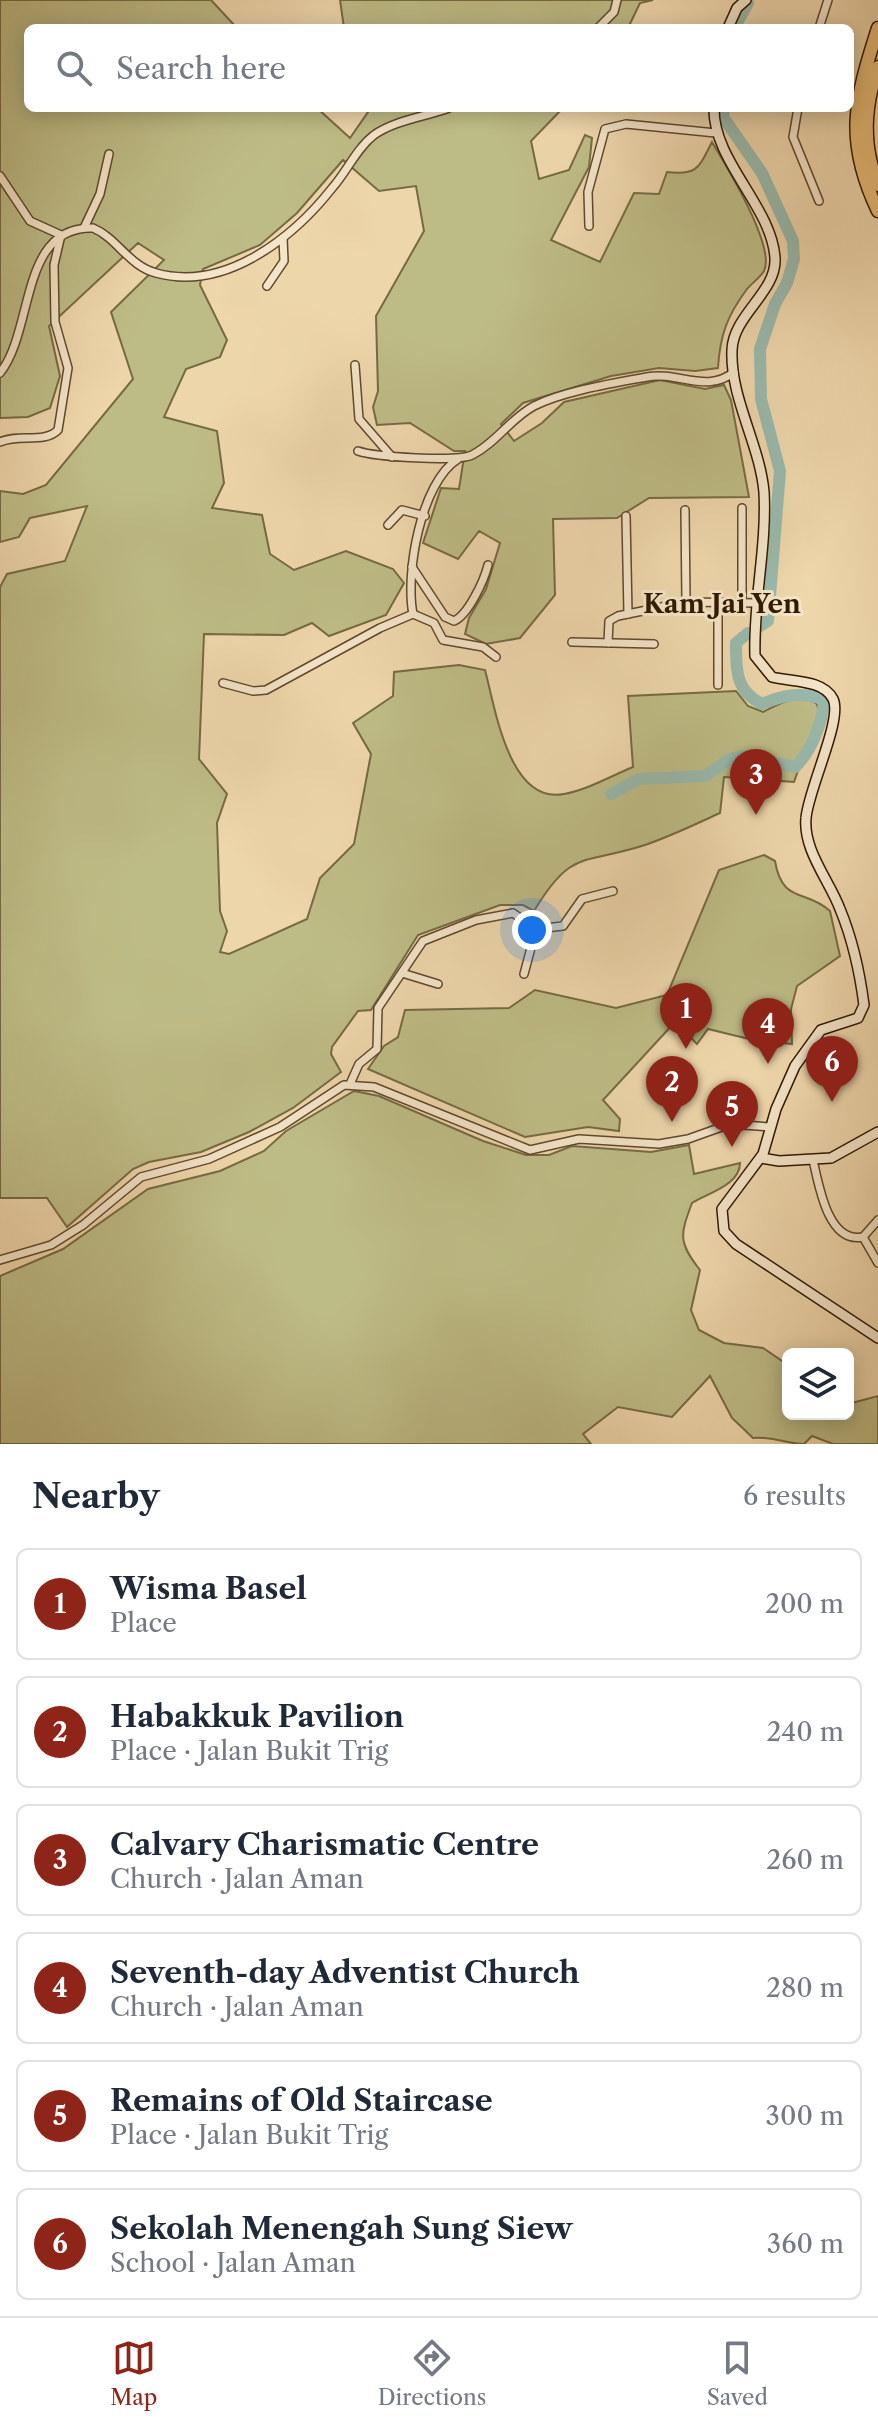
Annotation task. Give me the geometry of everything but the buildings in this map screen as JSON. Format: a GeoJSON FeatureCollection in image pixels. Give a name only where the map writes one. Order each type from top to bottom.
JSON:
{"type":"FeatureCollection","features":[{"type":"Feature","properties":{"kind":"highway"},"geometry":{"type":"LineString","coordinates":[[878,28],[856,98],[854,129],[862,176],[878,211]]}},
{"type":"Feature","properties":{"kind":"highway"},"geometry":{"type":"LineString","coordinates":[[878,67],[865,121],[869,159],[878,185]]}},
{"type":"Feature","properties":{"kind":"street"},"geometry":{"type":"LineString","coordinates":[[602,24],[614,12],[617,0]]}},
{"type":"Feature","properties":{"kind":"street"},"geometry":{"type":"LineString","coordinates":[[730,24],[737,8],[746,0]]}},
{"type":"Feature","properties":{"kind":"street"},"geometry":{"type":"LineString","coordinates":[[820,24],[828,0]]}},
{"type":"Feature","properties":{"kind":"street"},"geometry":{"type":"LineString","coordinates":[[0,373],[16,346],[41,257],[61,235],[84,228],[103,233],[141,267],[169,276],[211,274],[231,268],[283,238],[333,188],[372,136],[437,112]]}},
{"type":"Feature","properties":{"kind":"street"},"geometry":{"type":"LineString","coordinates":[[714,112],[716,133],[757,210],[775,257],[770,278],[734,337],[734,372],[764,491],[755,656],[764,671],[772,677],[823,688],[834,700],[836,719],[808,802],[807,831],[811,849],[841,911],[864,1005],[858,1018],[821,1030],[814,1036],[795,1066],[761,1158],[725,1203],[720,1217],[724,1231],[736,1244],[878,1338]]}},
{"type":"Feature","properties":{"kind":"street"},"geometry":{"type":"LineString","coordinates":[[797,112],[793,137],[819,201]]}},
{"type":"Feature","properties":{"kind":"street"},"geometry":{"type":"LineString","coordinates":[[589,226],[588,192],[605,129],[626,124],[716,133]]}},
{"type":"Feature","properties":{"kind":"street"},"geometry":{"type":"LineString","coordinates":[[84,228],[100,194],[109,154]]}},
{"type":"Feature","properties":{"kind":"street"},"geometry":{"type":"LineString","coordinates":[[0,176],[30,221],[61,235]]}},
{"type":"Feature","properties":{"kind":"street"},"geometry":{"type":"LineString","coordinates":[[0,442],[19,435],[48,437],[60,425],[68,368],[55,322],[54,265],[61,235]]}},
{"type":"Feature","properties":{"kind":"street"},"geometry":{"type":"LineString","coordinates":[[267,286],[284,261],[283,238]]}},
{"type":"Feature","properties":{"kind":"street"},"geometry":{"type":"LineString","coordinates":[[355,365],[359,419],[392,457]]}},
{"type":"Feature","properties":{"kind":"street"},"geometry":{"type":"LineString","coordinates":[[358,451],[392,457],[458,459],[471,456],[524,412],[544,402],[650,376],[709,383],[724,381],[734,372]]}},
{"type":"Feature","properties":{"kind":"street"},"geometry":{"type":"LineString","coordinates":[[413,614],[409,577],[434,485],[448,465],[458,459]]}},
{"type":"Feature","properties":{"kind":"street"},"geometry":{"type":"LineString","coordinates":[[742,508],[742,603]]}},
{"type":"Feature","properties":{"kind":"street"},"geometry":{"type":"LineString","coordinates":[[388,525],[402,510],[425,516]]}},
{"type":"Feature","properties":{"kind":"street"},"geometry":{"type":"LineString","coordinates":[[685,510],[686,602]]}},
{"type":"Feature","properties":{"kind":"street"},"geometry":{"type":"LineString","coordinates":[[626,516],[628,614]]}},
{"type":"Feature","properties":{"kind":"street"},"geometry":{"type":"LineString","coordinates":[[412,567],[445,617],[454,621],[464,614],[482,587],[488,565]]}},
{"type":"Feature","properties":{"kind":"street"},"geometry":{"type":"LineString","coordinates":[[608,643],[609,621],[628,614],[686,602],[756,603]]}},
{"type":"Feature","properties":{"kind":"street"},"geometry":{"type":"LineString","coordinates":[[718,603],[718,685]]}},
{"type":"Feature","properties":{"kind":"street"},"geometry":{"type":"LineString","coordinates":[[223,683],[253,691],[266,690],[380,628],[413,614],[434,623],[443,640],[483,647],[496,657]]}},
{"type":"Feature","properties":{"kind":"street"},"geometry":{"type":"LineString","coordinates":[[572,642],[654,644]]}},
{"type":"Feature","properties":{"kind":"street"},"geometry":{"type":"LineString","coordinates":[[350,1084],[359,1064],[377,1049],[378,1008],[423,941],[476,920],[513,913],[536,929],[563,926],[582,899],[613,891]]}},
{"type":"Feature","properties":{"kind":"street"},"geometry":{"type":"LineString","coordinates":[[524,974],[536,929]]}},
{"type":"Feature","properties":{"kind":"street"},"geometry":{"type":"LineString","coordinates":[[402,973],[438,984]]}},
{"type":"Feature","properties":{"kind":"street"},"geometry":{"type":"LineString","coordinates":[[0,1260],[51,1245],[83,1225],[141,1177],[209,1159],[292,1121],[326,1095],[350,1084],[374,1087],[530,1150],[579,1139],[659,1144],[688,1139],[730,1124],[770,1127]]}},
{"type":"Feature","properties":{"kind":"street"},"geometry":{"type":"LineString","coordinates":[[761,1158],[813,1160],[836,1156],[878,1132]]}},
{"type":"Feature","properties":{"kind":"street"},"geometry":{"type":"LineString","coordinates":[[813,1160],[834,1224],[846,1237],[863,1237],[878,1220]]}},
{"type":"Feature","properties":{"kind":"street"},"geometry":{"type":"LineString","coordinates":[[863,1237],[878,1263]]}},
{"type":"Feature","properties":{"kind":"shaded area"},"geometry":{"type":"Polygon","coordinates":[[[0,0],[211,0],[233,24],[24,24],[24,112],[321,112],[350,138],[368,112],[559,112],[531,141],[539,179],[569,170],[585,135],[592,138],[589,167],[551,240],[600,262],[634,193],[659,194],[667,172],[685,173],[696,168],[712,142],[748,206],[766,260],[764,271],[747,289],[730,317],[723,336],[718,368],[695,371],[659,368],[611,376],[523,403],[501,424],[514,441],[542,423],[564,402],[660,380],[705,389],[724,385],[731,400],[749,497],[649,498],[617,518],[553,519],[555,595],[520,638],[486,644],[465,634],[469,618],[486,589],[500,543],[479,531],[458,559],[423,543],[441,488],[459,489],[465,451],[454,451],[410,423],[377,425],[373,407],[378,391],[376,316],[424,231],[416,186],[379,191],[343,160],[297,213],[260,245],[203,269],[200,285],[227,340],[220,357],[186,369],[164,417],[217,431],[224,483],[212,508],[262,515],[270,554],[294,570],[346,551],[393,569],[404,583],[386,615],[329,636],[312,623],[284,635],[204,634],[199,759],[227,794],[217,823],[220,911],[227,931],[220,952],[229,954],[307,919],[320,878],[354,844],[371,754],[353,723],[393,696],[394,672],[459,665],[485,670],[500,728],[517,769],[530,784],[545,793],[573,792],[633,767],[628,696],[736,691],[748,706],[763,712],[783,702],[803,699],[817,704],[819,712],[794,782],[724,777],[720,813],[645,845],[580,862],[559,877],[534,911],[523,905],[500,905],[418,935],[371,1010],[358,1011],[332,1047],[331,1054],[341,1072],[293,1108],[249,1132],[201,1152],[149,1162],[133,1169],[67,1227],[47,1198],[0,1198],[0,587],[7,574],[65,561],[87,506],[30,518],[19,537],[0,542],[0,491],[23,494],[46,485],[133,379],[111,312],[164,260],[138,243],[49,326],[60,376],[50,408],[28,417],[0,418],[0,0]]]}},
{"type":"Feature","properties":{"kind":"shaded area"},"geometry":{"type":"Polygon","coordinates":[[[340,0],[653,0],[640,3],[630,24],[343,24],[340,0]]]}},
{"type":"Feature","properties":{"kind":"shaded area"},"geometry":{"type":"Polygon","coordinates":[[[764,855],[775,861],[778,875],[789,890],[830,911],[840,956],[797,986],[791,1009],[792,1044],[749,1039],[708,1029],[697,1044],[675,1022],[603,1100],[620,1119],[619,1131],[588,1127],[525,1137],[368,1069],[384,1046],[398,1037],[405,1010],[509,1008],[535,990],[616,1008],[667,995],[719,870],[764,855]]]}},
{"type":"Feature","properties":{"kind":"shaded area"},"geometry":{"type":"Polygon","coordinates":[[[354,1091],[379,1096],[483,1141],[526,1155],[549,1155],[572,1146],[651,1152],[689,1145],[694,1174],[740,1163],[739,1171],[729,1183],[692,1203],[683,1231],[688,1252],[700,1270],[691,1310],[699,1330],[724,1343],[763,1348],[782,1361],[782,1420],[854,1420],[854,1402],[878,1396],[878,1444],[833,1444],[812,1436],[804,1444],[753,1438],[732,1418],[710,1376],[672,1417],[618,1407],[583,1434],[591,1444],[0,1444],[0,1276],[63,1249],[148,1189],[220,1171],[264,1151],[286,1131],[354,1091]]]}},
{"type":"Feature","properties":{"kind":"waterway"},"geometry":{"type":"LineString","coordinates":[[736,24],[748,3]]}},
{"type":"Feature","properties":{"kind":"waterway"},"geometry":{"type":"LineString","coordinates":[[724,112],[723,117],[762,173],[793,241],[794,259],[787,283],[775,304],[760,349],[761,399],[780,471],[768,621],[755,629]]}},
{"type":"Feature","properties":{"kind":"waterway"},"geometry":{"type":"LineString","coordinates":[[611,794],[639,779],[705,776],[730,759],[745,756],[795,767],[801,761],[815,736],[824,700],[793,695],[762,704],[753,699],[742,686],[736,662],[736,643],[748,633]]}},
{"type":"Feature","properties":{"kind":"place","name":"Calvary Charismatic Centre"},"geometry":{"type":"Point","coordinates":[756,815]}},
{"type":"Feature","properties":{"kind":"place","name":"Wisma Basel"},"geometry":{"type":"Point","coordinates":[686,1049]}},
{"type":"Feature","properties":{"kind":"place","name":"Seventh-day Adventist Church"},"geometry":{"type":"Point","coordinates":[768,1064]}},
{"type":"Feature","properties":{"kind":"place","name":"Sekolah Menengah Sung Siew"},"geometry":{"type":"Point","coordinates":[832,1102]}},
{"type":"Feature","properties":{"kind":"place","name":"Habakkuk Pavilion"},"geometry":{"type":"Point","coordinates":[672,1122]}},
{"type":"Feature","properties":{"kind":"place","name":"Remains of Old Staircase"},"geometry":{"type":"Point","coordinates":[732,1147]}},
{"type":"Feature","properties":{"kind":"district","name":"Kam Jai Yen"},"geometry":{"type":"Point","coordinates":[722,604]}}]}
